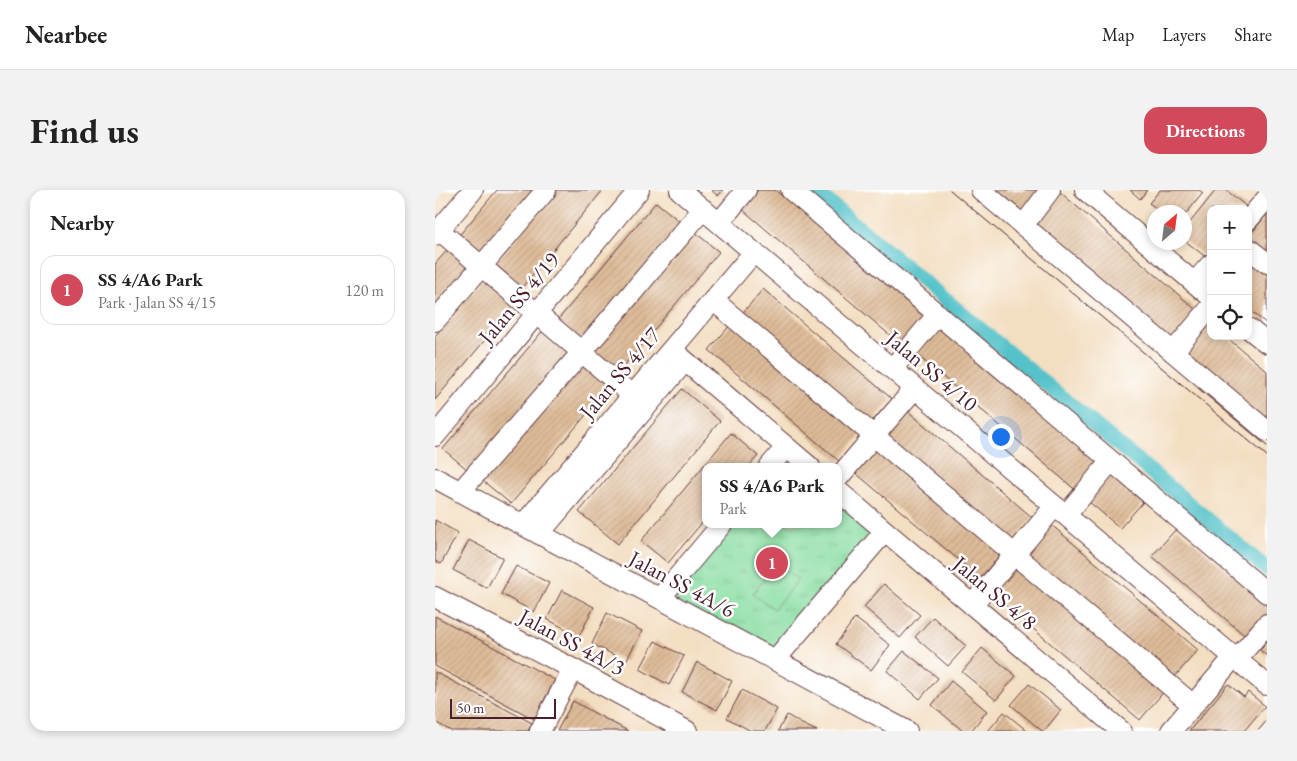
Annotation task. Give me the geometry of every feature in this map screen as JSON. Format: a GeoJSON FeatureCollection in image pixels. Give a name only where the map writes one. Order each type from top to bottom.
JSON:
{"type":"FeatureCollection","features":[{"type":"Feature","properties":{"kind":"street"},"geometry":{"type":"LineString","coordinates":[[473,190],[439,224],[482,266],[632,395]]}},
{"type":"Feature","properties":{"kind":"street"},"geometry":{"type":"LineString","coordinates":[[435,321],[546,190]]}},
{"type":"Feature","properties":{"kind":"street","name":"Jalan SS 4/19"},"geometry":{"type":"LineString","coordinates":[[435,436],[639,190]]}},
{"type":"Feature","properties":{"kind":"street","name":"Jalan SS 4/10"},"geometry":{"type":"LineString","coordinates":[[681,190],[1267,685]]}},
{"type":"Feature","properties":{"kind":"street"},"geometry":{"type":"LineString","coordinates":[[719,222],[746,190]]}},
{"type":"Feature","properties":{"kind":"street"},"geometry":{"type":"LineString","coordinates":[[791,190],[1267,593]]}},
{"type":"Feature","properties":{"kind":"street"},"geometry":{"type":"LineString","coordinates":[[981,190],[1267,430]]}},
{"type":"Feature","properties":{"kind":"street"},"geometry":{"type":"LineString","coordinates":[[1023,226],[1050,190]]}},
{"type":"Feature","properties":{"kind":"street"},"geometry":{"type":"LineString","coordinates":[[1085,190],[1209,295]]}},
{"type":"Feature","properties":{"kind":"street"},"geometry":{"type":"LineString","coordinates":[[1252,215],[1267,198]]}},
{"type":"Feature","properties":{"kind":"street"},"geometry":{"type":"LineString","coordinates":[[460,492],[703,209]]}},
{"type":"Feature","properties":{"kind":"street"},"geometry":{"type":"LineString","coordinates":[[1251,250],[1267,263]]}},
{"type":"Feature","properties":{"kind":"street","name":"Jalan SS 4/17"},"geometry":{"type":"LineString","coordinates":[[531,530],[678,355],[713,300],[753,252]]}},
{"type":"Feature","properties":{"kind":"street"},"geometry":{"type":"LineString","coordinates":[[1194,283],[1207,268]]}},
{"type":"Feature","properties":{"kind":"street"},"geometry":{"type":"LineString","coordinates":[[713,300],[1193,705]]}},
{"type":"Feature","properties":{"kind":"street"},"geometry":{"type":"LineString","coordinates":[[1173,352],[1207,312]]}},
{"type":"Feature","properties":{"kind":"street"},"geometry":{"type":"LineString","coordinates":[[892,369],[938,314]]}},
{"type":"Feature","properties":{"kind":"street"},"geometry":{"type":"LineString","coordinates":[[1252,331],[1267,343]]}},
{"type":"Feature","properties":{"kind":"street"},"geometry":{"type":"LineString","coordinates":[[678,355],[805,463]]}},
{"type":"Feature","properties":{"kind":"street","name":"Jalan SS 4/17"},"geometry":{"type":"LineString","coordinates":[[531,530],[632,395],[678,355]]}},
{"type":"Feature","properties":{"kind":"street"},"geometry":{"type":"LineString","coordinates":[[842,473],[915,388]]}},
{"type":"Feature","properties":{"kind":"street"},"geometry":{"type":"LineString","coordinates":[[772,463],[786,447]]}},
{"type":"Feature","properties":{"kind":"street"},"geometry":{"type":"LineString","coordinates":[[972,604],[1014,554],[1111,461]]}},
{"type":"Feature","properties":{"kind":"street","name":"Jalan SS 4A/6"},"geometry":{"type":"LineString","coordinates":[[435,478],[907,731]]}},
{"type":"Feature","properties":{"kind":"street","name":"Jalan SS 4/8"},"geometry":{"type":"LineString","coordinates":[[842,494],[1121,731]]}},
{"type":"Feature","properties":{"kind":"street"},"geometry":{"type":"LineString","coordinates":[[660,598],[719,528]]}},
{"type":"Feature","properties":{"kind":"street"},"geometry":{"type":"LineString","coordinates":[[775,660],[885,531]]}},
{"type":"Feature","properties":{"kind":"street","name":"Jalan SS 4A/3"},"geometry":{"type":"LineString","coordinates":[[435,597],[687,731]]}},
{"type":"Feature","properties":{"kind":"street"},"geometry":{"type":"LineString","coordinates":[[1171,731],[1267,624]]}},
{"type":"Feature","properties":{"kind":"street"},"geometry":{"type":"LineString","coordinates":[[540,731],[573,669]]}},
{"type":"Feature","properties":{"kind":"green space"},"geometry":{"type":"Polygon","coordinates":[[[842,500],[877,529],[773,652],[668,597],[724,528],[842,528],[842,500]]]}},
{"type":"Feature","properties":{"kind":"green space"},"geometry":{"type":"Polygon","coordinates":[[[777,565],[783,567],[798,580],[774,609],[752,594],[777,565]]]}},
{"type":"Feature","properties":{"kind":"building"},"geometry":{"type":"Polygon","coordinates":[[[497,190],[544,190],[485,261],[457,238],[497,190]]]}},
{"type":"Feature","properties":{"kind":"building"},"geometry":{"type":"Polygon","coordinates":[[[556,190],[603,190],[520,290],[492,267],[556,190]]]}},
{"type":"Feature","properties":{"kind":"building"},"geometry":{"type":"Polygon","coordinates":[[[711,190],[723,190],[718,196],[711,190]]]}},
{"type":"Feature","properties":{"kind":"building"},"geometry":{"type":"Polygon","coordinates":[[[758,190],[775,190],[928,320],[905,348],[742,209],[758,190]]]}},
{"type":"Feature","properties":{"kind":"building"},"geometry":{"type":"Polygon","coordinates":[[[992,190],[1048,190],[1024,217],[992,190]]]}},
{"type":"Feature","properties":{"kind":"building"},"geometry":{"type":"Polygon","coordinates":[[[1130,190],[1147,190],[1140,199],[1130,190]]]}},
{"type":"Feature","properties":{"kind":"building"},"geometry":{"type":"Polygon","coordinates":[[[1160,190],[1199,190],[1203,193],[1192,206],[1152,205],[1149,203],[1160,190]]]}},
{"type":"Feature","properties":{"kind":"building"},"geometry":{"type":"Polygon","coordinates":[[[1216,190],[1226,190],[1245,205],[1207,205],[1207,258],[1192,246],[1192,220],[1216,190]]]}},
{"type":"Feature","properties":{"kind":"building"},"geometry":{"type":"Polygon","coordinates":[[[1060,192],[1202,315],[1174,346],[1033,224],[1060,192]]]}},
{"type":"Feature","properties":{"kind":"building"},"geometry":{"type":"Polygon","coordinates":[[[656,202],[684,225],[584,344],[557,321],[656,202]]]}},
{"type":"Feature","properties":{"kind":"building"},"geometry":{"type":"Polygon","coordinates":[[[1267,214],[1267,259],[1252,247],[1252,233],[1267,214]]]}},
{"type":"Feature","properties":{"kind":"building"},"geometry":{"type":"Polygon","coordinates":[[[691,229],[719,252],[618,373],[590,350],[691,229]]]}},
{"type":"Feature","properties":{"kind":"building"},"geometry":{"type":"Polygon","coordinates":[[[450,247],[475,268],[435,315],[435,264],[450,247]]]}},
{"type":"Feature","properties":{"kind":"building"},"geometry":{"type":"Polygon","coordinates":[[[1252,256],[1267,269],[1267,324],[1252,312],[1252,256]]]}},
{"type":"Feature","properties":{"kind":"building"},"geometry":{"type":"Polygon","coordinates":[[[484,278],[515,304],[435,400],[435,336],[484,278]]]}},
{"type":"Feature","properties":{"kind":"building"},"geometry":{"type":"Polygon","coordinates":[[[763,289],[892,399],[868,426],[740,316],[763,289]]]}},
{"type":"Feature","properties":{"kind":"building"},"geometry":{"type":"Polygon","coordinates":[[[732,323],[862,434],[839,461],[709,350],[732,323]]]}},
{"type":"Feature","properties":{"kind":"building"},"geometry":{"type":"Polygon","coordinates":[[[1207,325],[1207,340],[1230,340],[1267,371],[1267,425],[1182,354],[1207,325]]]}},
{"type":"Feature","properties":{"kind":"building"},"geometry":{"type":"Polygon","coordinates":[[[939,327],[1102,466],[1079,493],[916,354],[939,327]]]}},
{"type":"Feature","properties":{"kind":"building"},"geometry":{"type":"Polygon","coordinates":[[[545,328],[576,354],[474,475],[443,449],[545,328]]]}},
{"type":"Feature","properties":{"kind":"building"},"geometry":{"type":"Polygon","coordinates":[[[583,361],[612,384],[511,504],[483,481],[583,361]]]}},
{"type":"Feature","properties":{"kind":"building"},"geometry":{"type":"Polygon","coordinates":[[[682,389],[720,421],[618,544],[579,512],[682,389]]]}},
{"type":"Feature","properties":{"kind":"building"},"geometry":{"type":"Polygon","coordinates":[[[903,407],[1033,518],[1011,544],[881,433],[903,407]]]}},
{"type":"Feature","properties":{"kind":"building"},"geometry":{"type":"Polygon","coordinates":[[[731,433],[758,456],[752,463],[706,463],[731,433]]]}},
{"type":"Feature","properties":{"kind":"building"},"geometry":{"type":"Polygon","coordinates":[[[873,443],[1002,553],[980,578],[851,469],[873,443]]]}},
{"type":"Feature","properties":{"kind":"building"},"geometry":{"type":"Polygon","coordinates":[[[702,468],[702,523],[668,563],[641,541],[702,468]]]}},
{"type":"Feature","properties":{"kind":"building"},"geometry":{"type":"Polygon","coordinates":[[[1111,474],[1143,502],[1120,528],[1088,501],[1111,474]]]}},
{"type":"Feature","properties":{"kind":"building"},"geometry":{"type":"Polygon","coordinates":[[[435,520],[458,533],[441,564],[435,561],[435,520]]]}},
{"type":"Feature","properties":{"kind":"building"},"geometry":{"type":"Polygon","coordinates":[[[1048,522],[1198,650],[1172,680],[1022,552],[1048,522]]]}},
{"type":"Feature","properties":{"kind":"building"},"geometry":{"type":"Polygon","coordinates":[[[1177,528],[1267,605],[1267,620],[1250,640],[1152,556],[1177,528]]]}},
{"type":"Feature","properties":{"kind":"building"},"geometry":{"type":"Polygon","coordinates":[[[469,540],[503,558],[487,588],[453,570],[469,540]]]}},
{"type":"Feature","properties":{"kind":"building"},"geometry":{"type":"Polygon","coordinates":[[[1013,560],[1165,690],[1140,720],[988,590],[1013,560]]]}},
{"type":"Feature","properties":{"kind":"building"},"geometry":{"type":"Polygon","coordinates":[[[516,566],[549,583],[534,612],[501,594],[516,566]]]}},
{"type":"Feature","properties":{"kind":"building"},"geometry":{"type":"Polygon","coordinates":[[[884,584],[920,615],[900,638],[864,607],[884,584]]]}},
{"type":"Feature","properties":{"kind":"building"},"geometry":{"type":"Polygon","coordinates":[[[562,590],[594,607],[579,636],[547,619],[562,590]]]}},
{"type":"Feature","properties":{"kind":"building"},"geometry":{"type":"Polygon","coordinates":[[[607,613],[642,631],[626,661],[592,644],[607,613]]]}},
{"type":"Feature","properties":{"kind":"building"},"geometry":{"type":"Polygon","coordinates":[[[435,616],[555,680],[534,719],[435,666],[435,616]]]}},
{"type":"Feature","properties":{"kind":"building"},"geometry":{"type":"Polygon","coordinates":[[[933,617],[966,646],[948,666],[915,637],[933,617]]]}},
{"type":"Feature","properties":{"kind":"building"},"geometry":{"type":"Polygon","coordinates":[[[855,618],[890,645],[871,670],[836,644],[855,618]]]}},
{"type":"Feature","properties":{"kind":"building"},"geometry":{"type":"Polygon","coordinates":[[[655,641],[684,656],[669,685],[640,669],[655,641]]]}},
{"type":"Feature","properties":{"kind":"building"},"geometry":{"type":"Polygon","coordinates":[[[1267,643],[1267,656],[1260,650],[1267,643]]]}},
{"type":"Feature","properties":{"kind":"building"},"geometry":{"type":"Polygon","coordinates":[[[982,648],[1016,676],[996,700],[962,672],[982,648]]]}},
{"type":"Feature","properties":{"kind":"building"},"geometry":{"type":"Polygon","coordinates":[[[904,651],[938,678],[920,699],[887,671],[904,651]]]}},
{"type":"Feature","properties":{"kind":"building"},"geometry":{"type":"Polygon","coordinates":[[[697,662],[732,681],[717,710],[682,692],[697,662]]]}},
{"type":"Feature","properties":{"kind":"building"},"geometry":{"type":"Polygon","coordinates":[[[435,672],[532,723],[528,731],[451,731],[435,722],[435,672]]]}},
{"type":"Feature","properties":{"kind":"building"},"geometry":{"type":"Polygon","coordinates":[[[951,681],[987,711],[971,731],[963,731],[932,705],[951,681]]]}},
{"type":"Feature","properties":{"kind":"building"},"geometry":{"type":"Polygon","coordinates":[[[1029,684],[1061,710],[1044,731],[1011,705],[1029,684]]]}},
{"type":"Feature","properties":{"kind":"building"},"geometry":{"type":"Polygon","coordinates":[[[1228,684],[1244,697],[1248,692],[1265,706],[1244,731],[1189,731],[1228,684]]]}},
{"type":"Feature","properties":{"kind":"building"},"geometry":{"type":"Polygon","coordinates":[[[742,690],[777,709],[765,731],[751,731],[727,718],[742,690]]]}},
{"type":"Feature","properties":{"kind":"building"},"geometry":{"type":"Polygon","coordinates":[[[573,701],[598,715],[628,731],[557,731],[573,701]]]}},
{"type":"Feature","properties":{"kind":"building"},"geometry":{"type":"Polygon","coordinates":[[[1004,712],[1020,725],[1027,731],[988,731],[1004,712]]]}},
{"type":"Feature","properties":{"kind":"building"},"geometry":{"type":"Polygon","coordinates":[[[787,715],[802,724],[817,731],[778,731],[787,715]]]}},
{"type":"Feature","properties":{"kind":"building"},"geometry":{"type":"Polygon","coordinates":[[[1267,720],[1267,731],[1258,731],[1267,720]]]}},
{"type":"Feature","properties":{"kind":"waterway"},"geometry":{"type":"LineString","coordinates":[[814,190],[1267,569]]}},
{"type":"Feature","properties":{"kind":"tram line"},"geometry":{"type":"LineString","coordinates":[[950,190],[1267,456]]}},
{"type":"Feature","properties":{"kind":"tram line"},"geometry":{"type":"LineString","coordinates":[[1198,388],[1267,446]]}},
{"type":"Feature","properties":{"kind":"place","name":"SS 4/A6 Park"},"geometry":{"type":"Point","coordinates":[772,563]}}]}
